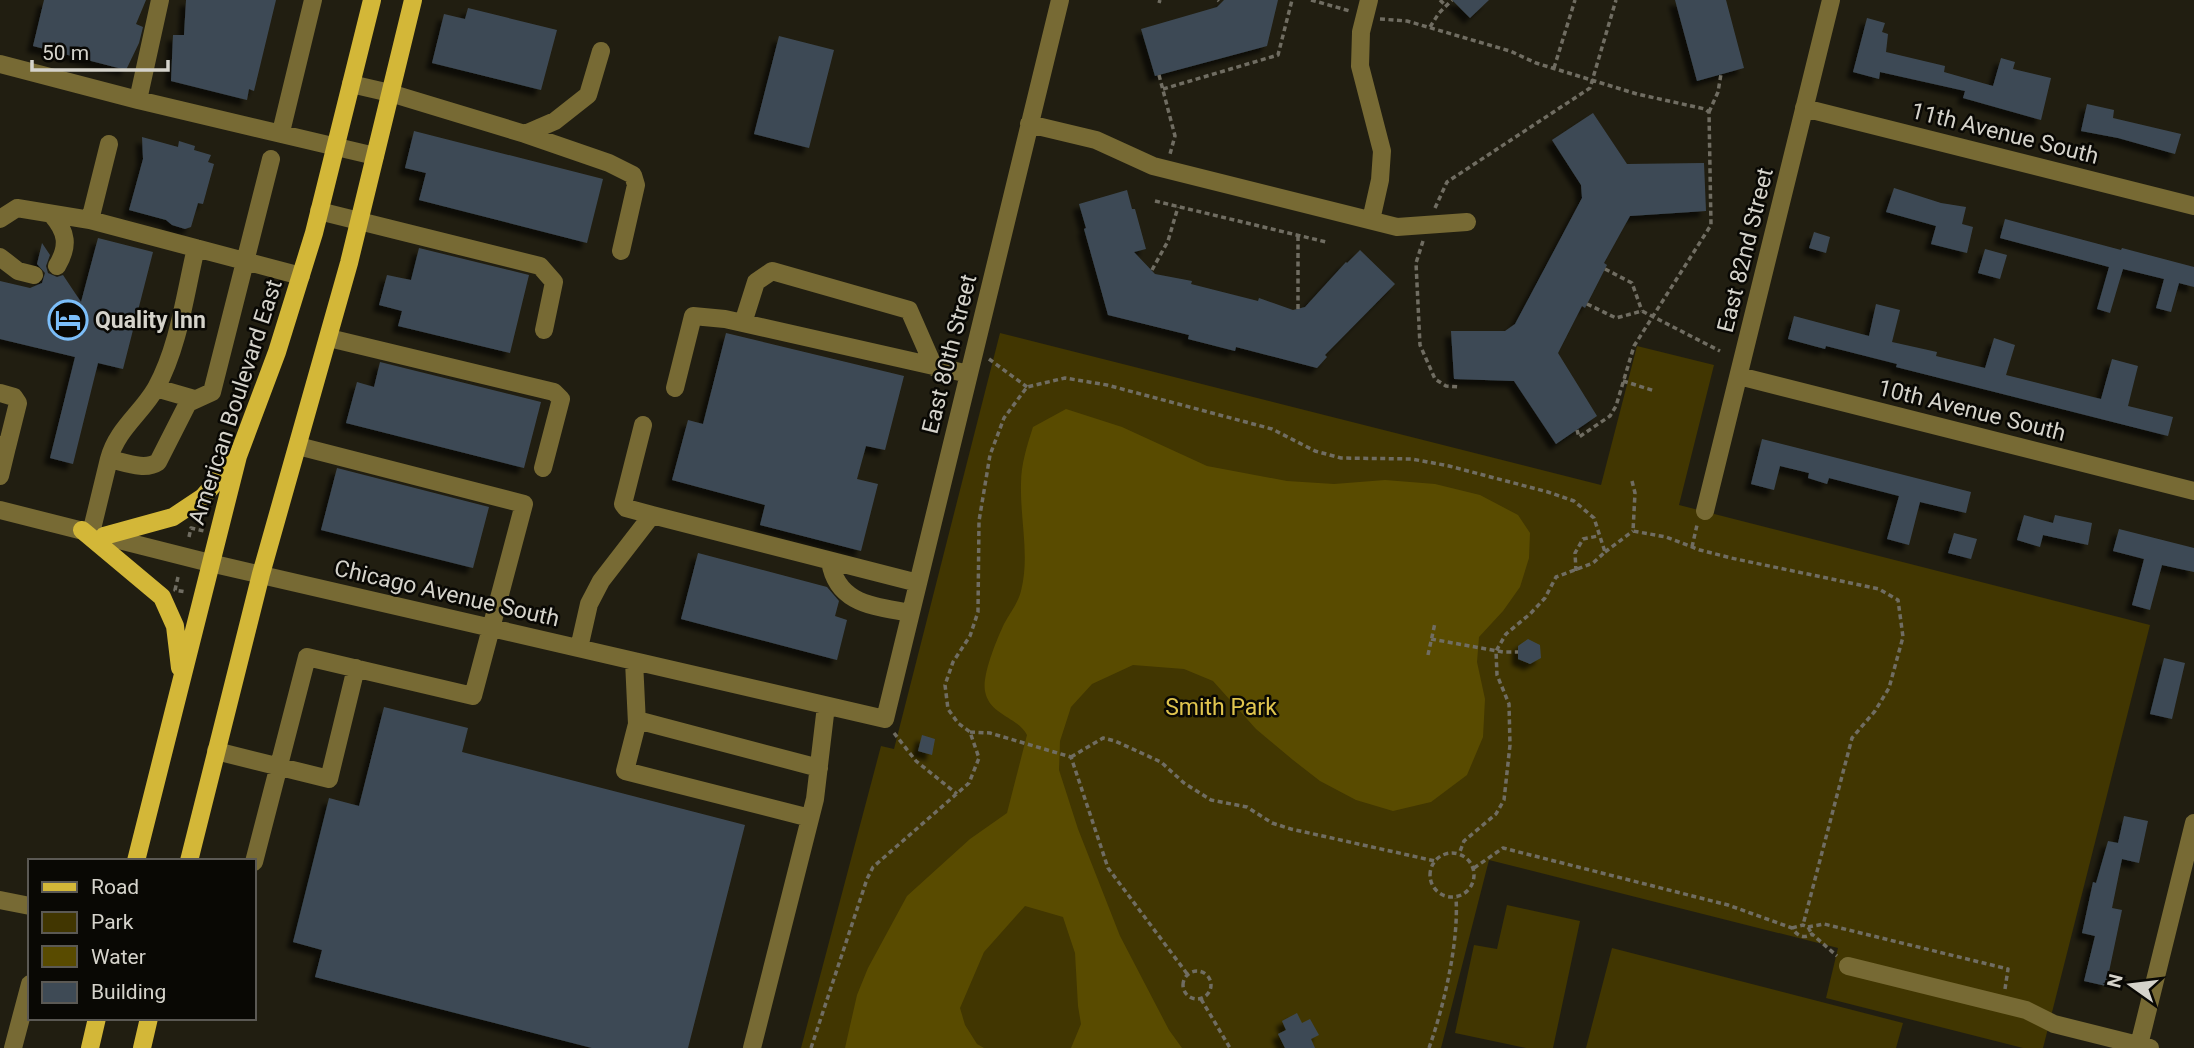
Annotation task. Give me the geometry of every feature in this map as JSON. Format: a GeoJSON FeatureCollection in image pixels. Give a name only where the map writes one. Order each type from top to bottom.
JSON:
{"type":"FeatureCollection","features":[{"type":"Feature","properties":{"kind":"main road","name":"American Boulevard East"},"geometry":{"type":"LineString","coordinates":[[137,859],[239,456],[301,276],[372,0]]}},
{"type":"Feature","properties":{"kind":"main road"},"geometry":{"type":"LineString","coordinates":[[189,859],[261,574],[329,338],[413,0]]}},
{"type":"Feature","properties":{"kind":"main road"},"geometry":{"type":"LineString","coordinates":[[92,533],[173,517],[203,497],[239,456]]}},
{"type":"Feature","properties":{"kind":"main road"},"geometry":{"type":"LineString","coordinates":[[92,533],[162,597],[175,626],[182,679]]}},
{"type":"Feature","properties":{"kind":"main road"},"geometry":{"type":"LineString","coordinates":[[90,1048],[97,1020]]}},
{"type":"Feature","properties":{"kind":"main road"},"geometry":{"type":"LineString","coordinates":[[142,1048],[149,1020]]}},
{"type":"Feature","properties":{"kind":"street"},"geometry":{"type":"LineString","coordinates":[[138,100],[160,0]]}},
{"type":"Feature","properties":{"kind":"street"},"geometry":{"type":"LineString","coordinates":[[281,132],[313,0]]}},
{"type":"Feature","properties":{"kind":"street","name":"East 82nd Street"},"geometry":{"type":"LineString","coordinates":[[1702,515],[1739,376],[1831,0]]}},
{"type":"Feature","properties":{"kind":"street","name":"East 80th Street"},"geometry":{"type":"LineString","coordinates":[[885,719],[1029,124],[1054,1]]}},
{"type":"Feature","properties":{"kind":"street"},"geometry":{"type":"LineString","coordinates":[[1371,11],[1359,49],[1360,66],[1382,151],[1380,180],[1371,220]]}},
{"type":"Feature","properties":{"kind":"street"},"geometry":{"type":"LineString","coordinates":[[525,134],[555,121],[588,95],[601,51]]}},
{"type":"Feature","properties":{"kind":"street"},"geometry":{"type":"LineString","coordinates":[[0,64],[375,156]]}},
{"type":"Feature","properties":{"kind":"street"},"geometry":{"type":"LineString","coordinates":[[351,84],[390,93],[525,134],[633,174],[636,185],[621,251]]}},
{"type":"Feature","properties":{"kind":"street","name":"11th Avenue South"},"geometry":{"type":"LineString","coordinates":[[1804,108],[2194,206]]}},
{"type":"Feature","properties":{"kind":"street"},"geometry":{"type":"LineString","coordinates":[[1029,124],[1096,139],[1143,162],[1165,169],[1397,227],[1467,222]]}},
{"type":"Feature","properties":{"kind":"street"},"geometry":{"type":"LineString","coordinates":[[90,220],[109,144]]}},
{"type":"Feature","properties":{"kind":"street"},"geometry":{"type":"LineString","coordinates":[[109,459],[153,466],[158,462],[188,403],[208,395],[214,387],[271,159]]}},
{"type":"Feature","properties":{"kind":"street"},"geometry":{"type":"LineString","coordinates":[[0,219],[17,208],[90,220],[301,276]]}},
{"type":"Feature","properties":{"kind":"street"},"geometry":{"type":"LineString","coordinates":[[319,211],[540,266],[554,282],[544,330]]}},
{"type":"Feature","properties":{"kind":"street"},"geometry":{"type":"LineString","coordinates":[[52,215],[61,226],[66,244],[57,266]]}},
{"type":"Feature","properties":{"kind":"street"},"geometry":{"type":"LineString","coordinates":[[92,533],[109,459],[119,435],[156,388],[169,360],[196,248]]}},
{"type":"Feature","properties":{"kind":"street"},"geometry":{"type":"LineString","coordinates":[[0,257],[18,271],[34,275]]}},
{"type":"Feature","properties":{"kind":"street"},"geometry":{"type":"LineString","coordinates":[[743,323],[756,282],[772,271],[909,310],[934,367]]}},
{"type":"Feature","properties":{"kind":"street"},"geometry":{"type":"LineString","coordinates":[[675,388],[693,316],[743,323],[969,374]]}},
{"type":"Feature","properties":{"kind":"street"},"geometry":{"type":"LineString","coordinates":[[329,338],[554,392],[561,400],[543,468]]}},
{"type":"Feature","properties":{"kind":"street","name":"10th Avenue South"},"geometry":{"type":"LineString","coordinates":[[1739,376],[2194,491]]}},
{"type":"Feature","properties":{"kind":"street"},"geometry":{"type":"LineString","coordinates":[[156,388],[194,399]]}},
{"type":"Feature","properties":{"kind":"street"},"geometry":{"type":"LineString","coordinates":[[0,393],[14,397],[18,403],[4,446],[0,476]]}},
{"type":"Feature","properties":{"kind":"street"},"geometry":{"type":"LineString","coordinates":[[643,425],[623,504],[631,510],[918,583]]}},
{"type":"Feature","properties":{"kind":"street"},"geometry":{"type":"LineString","coordinates":[[255,859],[307,656],[473,696],[524,504],[298,446]]}},
{"type":"Feature","properties":{"kind":"street","name":"Chicago Avenue South"},"geometry":{"type":"LineString","coordinates":[[0,510],[210,563],[885,719]]}},
{"type":"Feature","properties":{"kind":"street"},"geometry":{"type":"LineString","coordinates":[[579,648],[589,604],[601,581],[652,515]]}},
{"type":"Feature","properties":{"kind":"street"},"geometry":{"type":"LineString","coordinates":[[830,561],[832,575],[853,599],[911,613]]}},
{"type":"Feature","properties":{"kind":"street"},"geometry":{"type":"LineString","coordinates":[[634,661],[637,720],[625,771],[810,818]]}},
{"type":"Feature","properties":{"kind":"street"},"geometry":{"type":"LineString","coordinates":[[216,751],[329,779],[356,668]]}},
{"type":"Feature","properties":{"kind":"street"},"geometry":{"type":"LineString","coordinates":[[752,1048],[810,818],[826,706]]}},
{"type":"Feature","properties":{"kind":"street"},"geometry":{"type":"LineString","coordinates":[[637,720],[819,768]]}},
{"type":"Feature","properties":{"kind":"street"},"geometry":{"type":"LineString","coordinates":[[1848,966],[2026,1010],[2054,1024],[2145,1047],[2194,822]]}},
{"type":"Feature","properties":{"kind":"street"},"geometry":{"type":"LineString","coordinates":[[0,900],[28,906]]}},
{"type":"Feature","properties":{"kind":"street"},"geometry":{"type":"LineString","coordinates":[[13,1048],[28,992]]}},
{"type":"Feature","properties":{"kind":"path"},"geometry":{"type":"LineString","coordinates":[[1163,89],[1278,55],[1292,0]]}},
{"type":"Feature","properties":{"kind":"path"},"geometry":{"type":"LineString","coordinates":[[1311,0],[1371,11],[1430,27],[1510,51],[1535,63],[1637,94],[1706,109],[1709,112]]}},
{"type":"Feature","properties":{"kind":"path"},"geometry":{"type":"LineString","coordinates":[[1440,0],[1446,6]]}},
{"type":"Feature","properties":{"kind":"path"},"geometry":{"type":"LineString","coordinates":[[1430,27],[1452,0]]}},
{"type":"Feature","properties":{"kind":"path"},"geometry":{"type":"LineString","coordinates":[[1554,68],[1575,0]]}},
{"type":"Feature","properties":{"kind":"path"},"geometry":{"type":"LineString","coordinates":[[1460,387],[1446,386],[1435,379],[1430,373],[1420,345],[1416,263],[1429,226],[1447,182],[1590,88],[1616,0]]}},
{"type":"Feature","properties":{"kind":"path"},"geometry":{"type":"LineString","coordinates":[[1577,430],[1579,437],[1610,415],[1631,352],[1652,315],[1712,225],[1709,112],[1718,92],[1721,74]]}},
{"type":"Feature","properties":{"kind":"path"},"geometry":{"type":"LineString","coordinates":[[1159,75],[1175,136],[1165,169]]}},
{"type":"Feature","properties":{"kind":"path"},"geometry":{"type":"LineString","coordinates":[[1155,201],[1326,242]]}},
{"type":"Feature","properties":{"kind":"path"},"geometry":{"type":"LineString","coordinates":[[1152,270],[1168,241],[1178,207]]}},
{"type":"Feature","properties":{"kind":"path"},"geometry":{"type":"LineString","coordinates":[[1298,236],[1298,309]]}},
{"type":"Feature","properties":{"kind":"path"},"geometry":{"type":"LineString","coordinates":[[1605,269],[1632,283],[1642,311]]}},
{"type":"Feature","properties":{"kind":"path"},"geometry":{"type":"LineString","coordinates":[[1587,304],[1616,318],[1642,311],[1720,351]]}},
{"type":"Feature","properties":{"kind":"path"},"geometry":{"type":"LineString","coordinates":[[975,351],[1027,387]]}},
{"type":"Feature","properties":{"kind":"path"},"geometry":{"type":"LineString","coordinates":[[1435,861],[1272,823],[1247,807],[1211,800],[1184,783],[1161,762],[1115,741],[1103,738],[1069,756],[990,733],[970,732],[958,723],[948,709],[945,685],[953,662],[970,636],[978,612],[979,521],[990,454],[1004,418],[1027,387],[1065,378],[1107,385],[1272,429],[1315,451],[1341,457],[1412,459],[1449,466],[1574,501],[1594,518],[1605,552]]}},
{"type":"Feature","properties":{"kind":"path"},"geometry":{"type":"LineString","coordinates":[[1623,381],[1655,391]]}},
{"type":"Feature","properties":{"kind":"path"},"geometry":{"type":"LineString","coordinates":[[1632,481],[1635,493],[1633,531]]}},
{"type":"Feature","properties":{"kind":"path"},"geometry":{"type":"LineString","coordinates":[[1692,547],[1702,515]]}},
{"type":"Feature","properties":{"kind":"path"},"geometry":{"type":"LineString","coordinates":[[189,537],[191,528],[204,531]]}},
{"type":"Feature","properties":{"kind":"path"},"geometry":{"type":"LineString","coordinates":[[1459,854],[1464,841],[1477,833],[1496,814],[1504,800],[1510,745],[1508,704],[1497,675],[1496,651],[1506,634],[1545,598],[1556,577],[1593,563],[1633,531],[1667,537],[1731,558],[1879,589],[1898,600],[1903,637],[1889,688],[1875,711],[1852,738],[1803,925]]}},
{"type":"Feature","properties":{"kind":"path"},"geometry":{"type":"LineString","coordinates":[[1576,571],[1576,553],[1583,540],[1598,536]]}},
{"type":"Feature","properties":{"kind":"path"},"geometry":{"type":"LineString","coordinates":[[1428,655],[1435,623]]}},
{"type":"Feature","properties":{"kind":"path"},"geometry":{"type":"LineString","coordinates":[[1431,639],[1496,651],[1518,652]]}},
{"type":"Feature","properties":{"kind":"path"},"geometry":{"type":"LineString","coordinates":[[885,719],[916,761],[957,794]]}},
{"type":"Feature","properties":{"kind":"path"},"geometry":{"type":"LineString","coordinates":[[811,1048],[873,867],[969,783],[979,758],[970,732]]}},
{"type":"Feature","properties":{"kind":"path"},"geometry":{"type":"LineString","coordinates":[[1069,756],[1108,868],[1188,975]]}},
{"type":"Feature","properties":{"kind":"path"},"geometry":{"type":"LineString","coordinates":[[1474,868],[1503,848],[1728,905],[1792,928],[1801,936],[1812,934]]}},
{"type":"Feature","properties":{"kind":"path"},"geometry":{"type":"LineString","coordinates":[[1445,854],[1459,854],[1468,859],[1474,868],[1474,881],[1467,892],[1456,898],[1442,896],[1433,887],[1430,874],[1435,861],[1445,854]]}},
{"type":"Feature","properties":{"kind":"path"},"geometry":{"type":"LineString","coordinates":[[1429,1048],[1437,1023],[1457,924],[1456,898]]}},
{"type":"Feature","properties":{"kind":"path"},"geometry":{"type":"LineString","coordinates":[[1792,928],[1824,924],[2008,969],[2001,1004]]}},
{"type":"Feature","properties":{"kind":"path"},"geometry":{"type":"LineString","coordinates":[[1808,927],[1812,934],[1848,966]]}},
{"type":"Feature","properties":{"kind":"path"},"geometry":{"type":"LineString","coordinates":[[1199,971],[1209,978],[1210,990],[1201,999],[1195,999],[1185,992],[1184,980],[1188,975],[1199,971]]}},
{"type":"Feature","properties":{"kind":"path"},"geometry":{"type":"LineString","coordinates":[[1201,999],[1230,1048]]}},
{"type":"Feature","properties":{"kind":"green space","name":"Smith Park"},"geometry":{"type":"Polygon","coordinates":[[[1000,333],[1601,485],[1637,346],[1714,365],[1679,505],[2150,625],[2043,1048],[2023,1048],[1826,998],[1838,948],[1489,860],[1441,1048],[801,1048],[881,746],[894,749],[1000,333]]]}},
{"type":"Feature","properties":{"kind":"green space"},"geometry":{"type":"Polygon","coordinates":[[[1507,905],[1580,921],[1553,1048],[1526,1048],[1455,1033],[1474,945],[1497,949],[1507,905]]]}},
{"type":"Feature","properties":{"kind":"green space"},"geometry":{"type":"Polygon","coordinates":[[[1612,948],[1903,1023],[1896,1048],[1586,1048],[1612,948]]]}},
{"type":"Feature","properties":{"kind":"water"},"geometry":{"type":"Polygon","coordinates":[[[1066,409],[1122,427],[1207,466],[1287,481],[1334,484],[1385,480],[1435,484],[1480,495],[1518,515],[1530,533],[1529,558],[1520,587],[1479,637],[1477,662],[1485,699],[1483,737],[1467,775],[1431,802],[1393,811],[1356,800],[1320,781],[1256,729],[1213,681],[1184,669],[1133,665],[1092,684],[1071,707],[1060,741],[1059,770],[1078,829],[1120,936],[1169,1030],[1182,1048],[1071,1048],[1081,1024],[1075,953],[1063,917],[1025,906],[984,952],[960,1008],[965,1025],[977,1044],[984,1048],[845,1048],[857,995],[868,968],[907,896],[970,839],[1007,813],[1027,735],[992,705],[985,691],[986,676],[1004,624],[1020,595],[1024,578],[1021,477],[1033,427],[1066,409]]]}},
{"type":"Feature","properties":{"kind":"building"},"geometry":{"type":"Polygon","coordinates":[[[44,0],[146,0],[136,24],[143,27],[139,43],[126,70],[33,46],[44,0]]]}},
{"type":"Feature","properties":{"kind":"building"},"geometry":{"type":"Polygon","coordinates":[[[186,0],[276,0],[254,91],[249,89],[247,100],[171,81],[173,35],[184,35],[186,0]]]}},
{"type":"Feature","properties":{"kind":"building"},"geometry":{"type":"Polygon","coordinates":[[[1224,0],[1278,0],[1267,46],[1155,76],[1141,29],[1217,7],[1224,0]]]}},
{"type":"Feature","properties":{"kind":"building"},"geometry":{"type":"Polygon","coordinates":[[[1452,0],[1489,0],[1470,18],[1452,0]]]}},
{"type":"Feature","properties":{"kind":"building"},"geometry":{"type":"Polygon","coordinates":[[[1675,0],[1726,0],[1744,68],[1697,81],[1675,0]]]}},
{"type":"Feature","properties":{"kind":"building"},"geometry":{"type":"Polygon","coordinates":[[[468,8],[557,30],[541,90],[432,63],[444,14],[465,19],[468,8]]]}},
{"type":"Feature","properties":{"kind":"building"},"geometry":{"type":"Polygon","coordinates":[[[1867,18],[1885,23],[1882,32],[1888,34],[1886,52],[1945,66],[1944,72],[1993,86],[2001,58],[2015,62],[2013,69],[2051,78],[2041,120],[1963,98],[1965,91],[1880,72],[1879,79],[1853,72],[1867,18]]]}},
{"type":"Feature","properties":{"kind":"building"},"geometry":{"type":"Polygon","coordinates":[[[779,36],[834,50],[809,148],[754,134],[779,36]]]}},
{"type":"Feature","properties":{"kind":"building"},"geometry":{"type":"Polygon","coordinates":[[[2087,104],[2114,110],[2113,118],[2181,134],[2175,154],[2081,131],[2087,104]]]}},
{"type":"Feature","properties":{"kind":"building"},"geometry":{"type":"Polygon","coordinates":[[[1593,113],[1627,164],[1704,163],[1706,211],[1630,216],[1604,263],[1607,265],[1585,308],[1582,306],[1558,353],[1597,416],[1556,444],[1514,381],[1454,379],[1451,331],[1505,331],[1515,324],[1582,198],[1581,185],[1552,140],[1593,113]]]}},
{"type":"Feature","properties":{"kind":"building"},"geometry":{"type":"Polygon","coordinates":[[[414,131],[603,179],[587,243],[419,200],[426,173],[405,168],[414,131]]]}},
{"type":"Feature","properties":{"kind":"building"},"geometry":{"type":"Polygon","coordinates":[[[142,137],[178,147],[179,141],[195,146],[194,150],[211,155],[208,162],[214,164],[203,204],[198,203],[191,227],[185,229],[166,220],[129,210],[143,159],[142,137]]]}},
{"type":"Feature","properties":{"kind":"building"},"geometry":{"type":"Polygon","coordinates":[[[1894,188],[1941,203],[1966,207],[1962,224],[1973,227],[1967,253],[1931,244],[1936,226],[1886,212],[1894,188]]]}},
{"type":"Feature","properties":{"kind":"building"},"geometry":{"type":"Polygon","coordinates":[[[1127,190],[1146,249],[1134,252],[1155,274],[1192,281],[1191,284],[1258,301],[1259,298],[1293,310],[1305,307],[1360,250],[1395,284],[1325,355],[1327,357],[1317,368],[1236,347],[1235,351],[1188,339],[1189,335],[1108,315],[1079,204],[1127,190]]]}},
{"type":"Feature","properties":{"kind":"building"},"geometry":{"type":"Polygon","coordinates":[[[2005,219],[2194,267],[2194,287],[2179,283],[2171,312],[2156,308],[2164,279],[2123,269],[2110,313],[2097,309],[2109,267],[2000,238],[2005,219]]]}},
{"type":"Feature","properties":{"kind":"building"},"geometry":{"type":"Polygon","coordinates":[[[1814,232],[1830,237],[1826,253],[1809,248],[1814,232]]]}},
{"type":"Feature","properties":{"kind":"building","name":"Quality Inn"},"geometry":{"type":"Polygon","coordinates":[[[98,238],[153,252],[123,369],[98,363],[73,464],[50,458],[75,357],[0,339],[0,281],[30,288],[42,283],[45,273],[37,264],[42,243],[50,255],[46,266],[48,273],[57,277],[63,275],[81,302],[98,238]]]}},
{"type":"Feature","properties":{"kind":"building"},"geometry":{"type":"Polygon","coordinates":[[[419,248],[529,275],[510,353],[398,326],[402,311],[379,305],[387,275],[411,280],[419,248]]]}},
{"type":"Feature","properties":{"kind":"building"},"geometry":{"type":"Polygon","coordinates":[[[1985,249],[2007,255],[2000,279],[1978,273],[1985,249]]]}},
{"type":"Feature","properties":{"kind":"building"},"geometry":{"type":"Polygon","coordinates":[[[1876,304],[1900,310],[1892,342],[1937,352],[1936,356],[1985,368],[1994,338],[2015,345],[2006,375],[2101,399],[2112,359],[2138,366],[2128,406],[2173,417],[2168,436],[1896,367],[1897,364],[1788,339],[1794,316],[1869,336],[1876,304]]]}},
{"type":"Feature","properties":{"kind":"building"},"geometry":{"type":"Polygon","coordinates":[[[726,333],[904,376],[885,450],[866,446],[857,479],[878,484],[861,551],[760,525],[765,505],[672,480],[688,420],[703,424],[726,333]]]}},
{"type":"Feature","properties":{"kind":"building"},"geometry":{"type":"Polygon","coordinates":[[[380,362],[541,402],[524,468],[346,423],[357,382],[374,387],[380,362]]]}},
{"type":"Feature","properties":{"kind":"building"},"geometry":{"type":"Polygon","coordinates":[[[1762,439],[1971,492],[1966,513],[1920,502],[1909,545],[1887,539],[1899,496],[1829,478],[1827,484],[1808,478],[1809,473],[1780,466],[1774,490],[1751,484],[1762,439]]]}},
{"type":"Feature","properties":{"kind":"building"},"geometry":{"type":"Polygon","coordinates":[[[337,468],[489,507],[473,568],[321,530],[337,468]]]}},
{"type":"Feature","properties":{"kind":"building"},"geometry":{"type":"Polygon","coordinates":[[[2024,515],[2053,523],[2055,515],[2092,523],[2088,545],[2043,535],[2040,547],[2017,540],[2024,515]]]}},
{"type":"Feature","properties":{"kind":"building"},"geometry":{"type":"Polygon","coordinates":[[[2119,529],[2194,548],[2194,572],[2162,565],[2150,610],[2132,605],[2144,559],[2113,551],[2119,529]]]}},
{"type":"Feature","properties":{"kind":"building"},"geometry":{"type":"Polygon","coordinates":[[[1954,533],[1977,539],[1971,559],[1948,553],[1954,533]]]}},
{"type":"Feature","properties":{"kind":"building"},"geometry":{"type":"Polygon","coordinates":[[[698,553],[827,587],[839,601],[835,616],[847,620],[837,660],[681,619],[698,553]]]}},
{"type":"Feature","properties":{"kind":"building"},"geometry":{"type":"Polygon","coordinates":[[[1528,639],[1540,645],[1541,658],[1530,664],[1518,659],[1518,646],[1528,639]]]}},
{"type":"Feature","properties":{"kind":"building"},"geometry":{"type":"Polygon","coordinates":[[[2164,658],[2185,663],[2172,719],[2150,714],[2164,658]]]}},
{"type":"Feature","properties":{"kind":"building"},"geometry":{"type":"Polygon","coordinates":[[[384,707],[468,728],[462,752],[745,825],[688,1048],[592,1048],[315,977],[322,950],[293,942],[329,798],[359,806],[384,707]]]}},
{"type":"Feature","properties":{"kind":"building"},"geometry":{"type":"Polygon","coordinates":[[[922,735],[935,739],[932,755],[918,751],[922,735]]]}},
{"type":"Feature","properties":{"kind":"building"},"geometry":{"type":"Polygon","coordinates":[[[2124,816],[2148,821],[2139,863],[2122,859],[2112,908],[2122,910],[2106,986],[2084,981],[2095,936],[2082,933],[2093,882],[2096,883],[2108,841],[2118,843],[2124,816]]]}},
{"type":"Feature","properties":{"kind":"building"},"geometry":{"type":"Polygon","coordinates":[[[1297,1013],[1302,1023],[1310,1019],[1319,1035],[1311,1039],[1315,1048],[1285,1048],[1278,1034],[1286,1030],[1282,1021],[1297,1013]]]}},
{"type":"Feature","properties":{"kind":"place","name":"Quality Inn"},"geometry":{"type":"Point","coordinates":[68,320]}}]}
